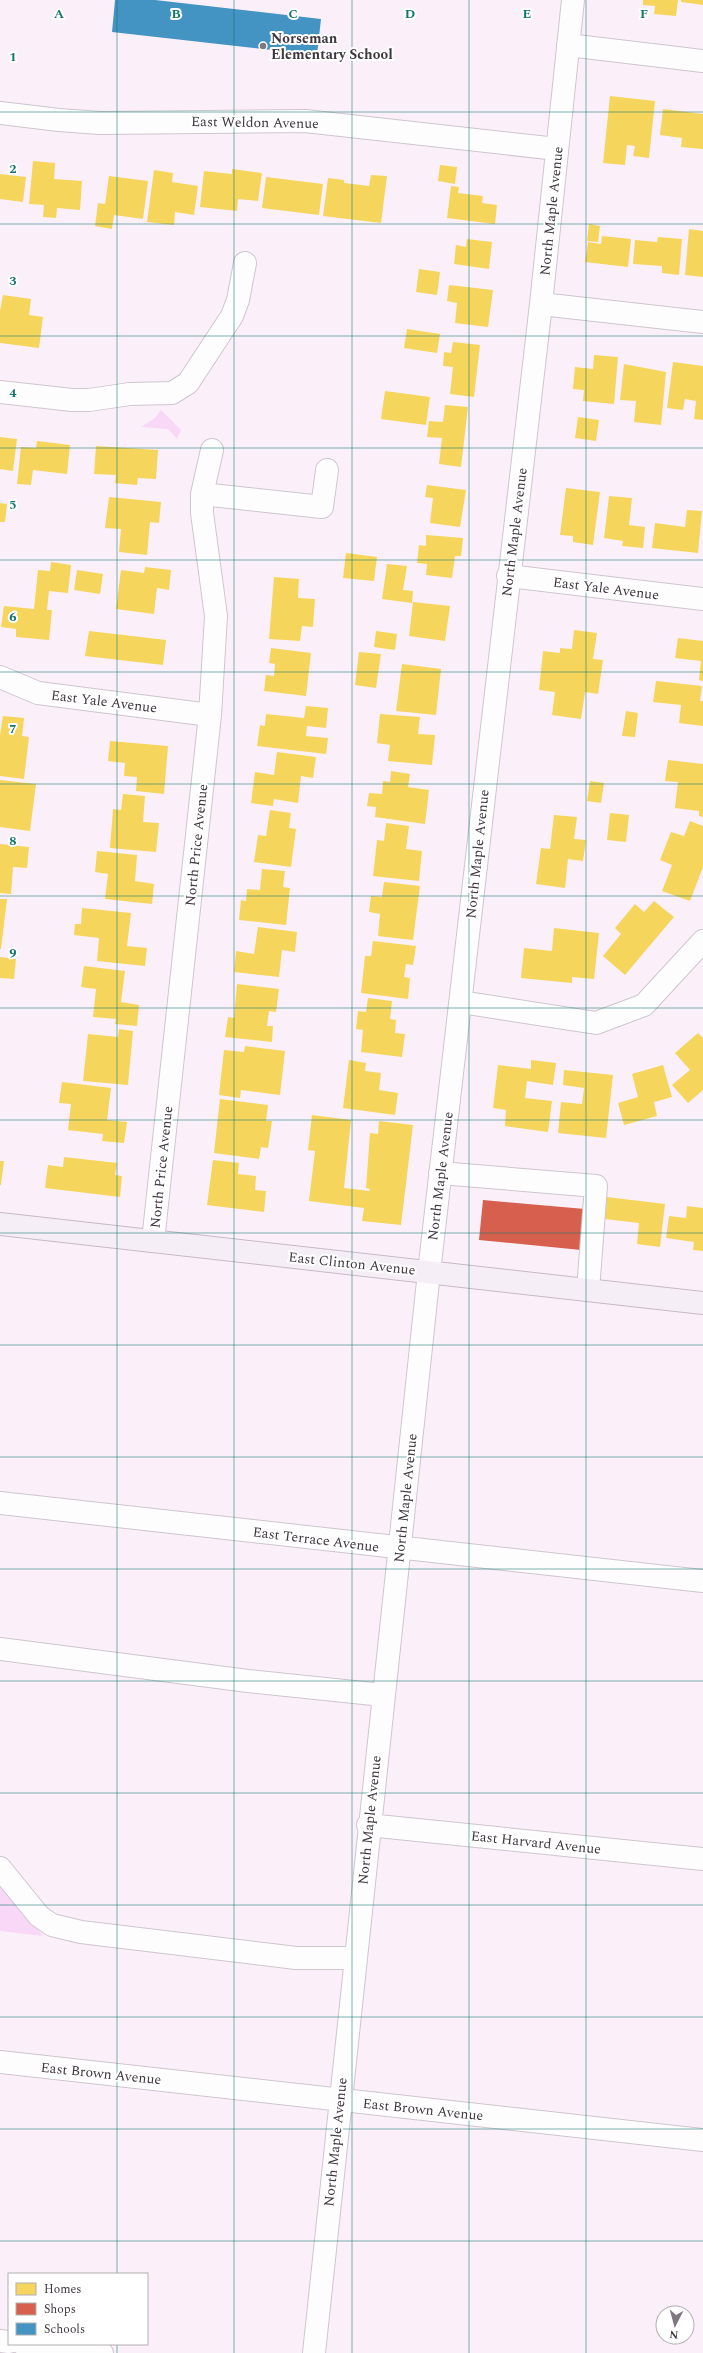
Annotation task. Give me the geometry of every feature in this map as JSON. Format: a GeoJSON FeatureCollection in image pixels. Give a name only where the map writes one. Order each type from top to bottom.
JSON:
{"type":"FeatureCollection","features":[{"type":"Feature","properties":{"kind":"main road","name":"East Clinton Avenue"},"geometry":{"type":"LineString","coordinates":[[0,1224],[703,1303]]}},
{"type":"Feature","properties":{"kind":"street","name":"North Maple Avenue"},"geometry":{"type":"LineString","coordinates":[[314,2353],[368,1825],[440,1173],[461,1002],[508,576],[541,304],[572,0]]}},
{"type":"Feature","properties":{"kind":"street"},"geometry":{"type":"LineString","coordinates":[[568,45],[703,61]]}},
{"type":"Feature","properties":{"kind":"street","name":"East Weldon Avenue"},"geometry":{"type":"LineString","coordinates":[[0,113],[59,120],[100,122],[305,121],[557,150]]}},
{"type":"Feature","properties":{"kind":"street"},"geometry":{"type":"LineString","coordinates":[[0,392],[72,400],[90,400],[130,394],[172,393],[188,383],[232,316],[238,300],[245,263]]}},
{"type":"Feature","properties":{"kind":"street"},"geometry":{"type":"LineString","coordinates":[[541,304],[703,322]]}},
{"type":"Feature","properties":{"kind":"street","name":"North Price Avenue"},"geometry":{"type":"LineString","coordinates":[[153,1241],[210,715],[216,616],[202,513],[202,494],[212,450]]}},
{"type":"Feature","properties":{"kind":"street"},"geometry":{"type":"LineString","coordinates":[[202,494],[322,507],[326,470]]}},
{"type":"Feature","properties":{"kind":"street","name":"East Yale Avenue"},"geometry":{"type":"LineString","coordinates":[[508,576],[703,599]]}},
{"type":"Feature","properties":{"kind":"street","name":"East Yale Avenue"},"geometry":{"type":"LineString","coordinates":[[0,677],[38,693],[210,715]]}},
{"type":"Feature","properties":{"kind":"street"},"geometry":{"type":"LineString","coordinates":[[461,1002],[596,1023],[644,1005],[703,941]]}},
{"type":"Feature","properties":{"kind":"street"},"geometry":{"type":"LineString","coordinates":[[440,1173],[596,1186],[588,1290]]}},
{"type":"Feature","properties":{"kind":"street","name":"East Terrace Avenue"},"geometry":{"type":"LineString","coordinates":[[0,1503],[703,1581]]}},
{"type":"Feature","properties":{"kind":"street"},"geometry":{"type":"LineString","coordinates":[[0,1649],[248,1681],[383,1695]]}},
{"type":"Feature","properties":{"kind":"street","name":"East Harvard Avenue"},"geometry":{"type":"LineString","coordinates":[[368,1825],[703,1859]]}},
{"type":"Feature","properties":{"kind":"street"},"geometry":{"type":"LineString","coordinates":[[0,1868],[38,1916],[52,1924],[81,1932],[296,1958],[354,1958]]}},
{"type":"Feature","properties":{"kind":"street","name":"East Brown Avenue"},"geometry":{"type":"LineString","coordinates":[[0,2062],[703,2140]]}},
{"type":"Feature","properties":{"kind":"street"},"geometry":{"type":"LineString","coordinates":[[33,2345],[102,2353]]}},
{"type":"Feature","properties":{"kind":"shaded area"},"geometry":{"type":"Polygon","coordinates":[[[161,410],[181,430],[177,439],[168,429],[141,427],[155,418],[161,410]]]}},
{"type":"Feature","properties":{"kind":"shaded area"},"geometry":{"type":"Polygon","coordinates":[[[0,1883],[43,1936],[0,1931],[0,1883]]]}},
{"type":"Feature","properties":{"kind":"building: Homes"},"geometry":{"type":"Polygon","coordinates":[[[643,0],[678,0],[676,16],[654,14],[655,6],[643,5],[643,0]]]}},
{"type":"Feature","properties":{"kind":"building: Homes"},"geometry":{"type":"Polygon","coordinates":[[[681,0],[703,0],[703,5],[681,2],[681,0]]]}},
{"type":"Feature","properties":{"kind":"building: Homes"},"geometry":{"type":"Polygon","coordinates":[[[610,96],[655,101],[649,158],[633,156],[635,146],[627,145],[625,165],[603,163],[610,96]]]}},
{"type":"Feature","properties":{"kind":"building: Homes"},"geometry":{"type":"Polygon","coordinates":[[[663,109],[703,114],[703,149],[681,147],[682,138],[660,135],[663,109]]]}},
{"type":"Feature","properties":{"kind":"building: Homes"},"geometry":{"type":"Polygon","coordinates":[[[33,161],[55,163],[54,179],[82,181],[80,210],[57,208],[56,218],[43,217],[44,205],[29,204],[33,161]]]}},
{"type":"Feature","properties":{"kind":"building: Homes"},"geometry":{"type":"Polygon","coordinates":[[[440,165],[457,167],[455,184],[438,181],[440,165]]]}},
{"type":"Feature","properties":{"kind":"building: Homes"},"geometry":{"type":"Polygon","coordinates":[[[232,169],[262,173],[258,201],[238,199],[237,211],[200,207],[204,171],[232,174],[232,169]]]}},
{"type":"Feature","properties":{"kind":"building: Homes"},"geometry":{"type":"Polygon","coordinates":[[[154,170],[173,173],[172,182],[198,186],[194,215],[175,212],[174,225],[147,222],[154,170]]]}},
{"type":"Feature","properties":{"kind":"building: Homes"},"geometry":{"type":"Polygon","coordinates":[[[0,174],[26,177],[23,202],[0,199],[0,174]]]}},
{"type":"Feature","properties":{"kind":"building: Homes"},"geometry":{"type":"Polygon","coordinates":[[[371,175],[387,176],[381,223],[323,216],[328,178],[344,180],[344,183],[369,186],[371,175]]]}},
{"type":"Feature","properties":{"kind":"building: Homes"},"geometry":{"type":"Polygon","coordinates":[[[109,176],[148,181],[143,219],[114,215],[112,229],[95,226],[98,203],[105,204],[109,176]]]}},
{"type":"Feature","properties":{"kind":"building: Homes"},"geometry":{"type":"Polygon","coordinates":[[[266,177],[323,184],[319,215],[262,208],[266,177]]]}},
{"type":"Feature","properties":{"kind":"building: Homes"},"geometry":{"type":"Polygon","coordinates":[[[451,186],[459,187],[458,193],[483,196],[482,203],[497,205],[495,224],[447,218],[451,186]]]}},
{"type":"Feature","properties":{"kind":"building: Homes"},"geometry":{"type":"Polygon","coordinates":[[[589,224],[600,226],[598,242],[587,241],[589,224]]]}},
{"type":"Feature","properties":{"kind":"building: Homes"},"geometry":{"type":"Polygon","coordinates":[[[689,229],[703,231],[703,277],[685,275],[689,229]]]}},
{"type":"Feature","properties":{"kind":"building: Homes"},"geometry":{"type":"Polygon","coordinates":[[[602,236],[631,239],[628,267],[585,262],[588,242],[601,244],[602,236]]]}},
{"type":"Feature","properties":{"kind":"building: Homes"},"geometry":{"type":"Polygon","coordinates":[[[658,237],[682,239],[679,275],[662,273],[662,266],[633,264],[635,240],[657,242],[658,237]]]}},
{"type":"Feature","properties":{"kind":"building: Homes"},"geometry":{"type":"Polygon","coordinates":[[[467,239],[492,242],[489,269],[454,264],[456,245],[466,247],[467,239]]]}},
{"type":"Feature","properties":{"kind":"building: Homes"},"geometry":{"type":"Polygon","coordinates":[[[419,269],[440,272],[437,295],[416,292],[419,269]]]}},
{"type":"Feature","properties":{"kind":"building: Homes"},"geometry":{"type":"Polygon","coordinates":[[[449,285],[493,290],[488,327],[455,323],[457,303],[447,301],[449,285]]]}},
{"type":"Feature","properties":{"kind":"building: Homes"},"geometry":{"type":"Polygon","coordinates":[[[3,295],[31,299],[29,315],[43,317],[39,348],[0,343],[0,311],[3,295]]]}},
{"type":"Feature","properties":{"kind":"building: Homes"},"geometry":{"type":"Polygon","coordinates":[[[407,329],[440,334],[437,353],[404,348],[407,329]]]}},
{"type":"Feature","properties":{"kind":"building: Homes"},"geometry":{"type":"Polygon","coordinates":[[[453,342],[480,345],[474,397],[450,394],[453,367],[443,366],[444,352],[451,353],[453,342]]]}},
{"type":"Feature","properties":{"kind":"building: Homes"},"geometry":{"type":"Polygon","coordinates":[[[594,355],[618,357],[614,404],[583,401],[584,390],[573,389],[575,367],[593,369],[594,355]]]}},
{"type":"Feature","properties":{"kind":"building: Homes"},"geometry":{"type":"Polygon","coordinates":[[[673,362],[703,366],[703,420],[694,419],[696,401],[685,399],[683,410],[667,408],[673,362]]]}},
{"type":"Feature","properties":{"kind":"building: Homes"},"geometry":{"type":"Polygon","coordinates":[[[624,364],[666,372],[661,425],[634,422],[636,401],[620,400],[624,364]]]}},
{"type":"Feature","properties":{"kind":"building: Homes"},"geometry":{"type":"Polygon","coordinates":[[[385,391],[430,397],[426,425],[381,419],[385,391]]]}},
{"type":"Feature","properties":{"kind":"building: Homes"},"geometry":{"type":"Polygon","coordinates":[[[445,405],[468,407],[461,467],[439,464],[442,438],[427,437],[429,421],[443,422],[445,405]]]}},
{"type":"Feature","properties":{"kind":"building: Homes"},"geometry":{"type":"Polygon","coordinates":[[[578,417],[599,420],[596,441],[575,438],[578,417]]]}},
{"type":"Feature","properties":{"kind":"building: Homes"},"geometry":{"type":"Polygon","coordinates":[[[0,437],[17,439],[13,471],[0,469],[0,437]]]}},
{"type":"Feature","properties":{"kind":"building: Homes"},"geometry":{"type":"Polygon","coordinates":[[[37,441],[70,445],[67,474],[33,470],[31,485],[17,484],[21,447],[36,448],[37,441]]]}},
{"type":"Feature","properties":{"kind":"building: Homes"},"geometry":{"type":"Polygon","coordinates":[[[96,446],[158,450],[156,479],[138,478],[137,485],[115,483],[116,475],[94,474],[96,446]]]}},
{"type":"Feature","properties":{"kind":"building: Homes"},"geometry":{"type":"Polygon","coordinates":[[[427,485],[466,490],[460,527],[430,523],[433,498],[425,497],[427,485]]]}},
{"type":"Feature","properties":{"kind":"building: Homes"},"geometry":{"type":"Polygon","coordinates":[[[566,488],[600,492],[593,545],[573,542],[573,536],[560,535],[566,488]]]}},
{"type":"Feature","properties":{"kind":"building: Homes"},"geometry":{"type":"Polygon","coordinates":[[[609,496],[632,498],[629,525],[645,527],[643,548],[622,546],[623,541],[604,538],[609,496]]]}},
{"type":"Feature","properties":{"kind":"building: Homes"},"geometry":{"type":"Polygon","coordinates":[[[109,497],[161,502],[159,523],[150,522],[147,555],[119,552],[121,529],[105,528],[109,497]]]}},
{"type":"Feature","properties":{"kind":"building: Homes"},"geometry":{"type":"Polygon","coordinates":[[[0,503],[7,504],[5,522],[0,522],[0,503]]]}},
{"type":"Feature","properties":{"kind":"building: Homes"},"geometry":{"type":"Polygon","coordinates":[[[687,510],[702,511],[698,553],[652,548],[655,523],[685,527],[687,510]]]}},
{"type":"Feature","properties":{"kind":"building: Homes"},"geometry":{"type":"Polygon","coordinates":[[[426,535],[463,538],[461,556],[455,556],[452,578],[426,575],[427,564],[417,563],[419,545],[426,546],[426,535]]]}},
{"type":"Feature","properties":{"kind":"building: Homes"},"geometry":{"type":"Polygon","coordinates":[[[346,553],[377,557],[374,581],[343,578],[346,553]]]}},
{"type":"Feature","properties":{"kind":"building: Homes"},"geometry":{"type":"Polygon","coordinates":[[[51,562],[71,565],[68,593],[49,591],[47,610],[52,610],[49,640],[16,637],[16,629],[1,627],[4,606],[34,609],[38,570],[50,571],[51,562]]]}},
{"type":"Feature","properties":{"kind":"building: Homes"},"geometry":{"type":"Polygon","coordinates":[[[387,564],[407,566],[403,590],[413,591],[412,603],[382,599],[387,564]]]}},
{"type":"Feature","properties":{"kind":"building: Homes"},"geometry":{"type":"Polygon","coordinates":[[[145,567],[171,570],[169,590],[157,588],[154,614],[116,609],[121,570],[144,573],[145,567]]]}},
{"type":"Feature","properties":{"kind":"building: Homes"},"geometry":{"type":"Polygon","coordinates":[[[77,570],[103,574],[100,594],[74,590],[77,570]]]}},
{"type":"Feature","properties":{"kind":"building: Homes"},"geometry":{"type":"Polygon","coordinates":[[[274,577],[299,579],[298,598],[315,599],[313,627],[302,626],[300,641],[269,639],[274,577]]]}},
{"type":"Feature","properties":{"kind":"building: Homes"},"geometry":{"type":"Polygon","coordinates":[[[413,602],[450,606],[445,641],[409,636],[413,602]]]}},
{"type":"Feature","properties":{"kind":"building: Homes"},"geometry":{"type":"Polygon","coordinates":[[[574,630],[597,633],[593,659],[603,660],[598,694],[585,692],[581,719],[552,715],[555,692],[539,690],[543,651],[560,653],[560,648],[572,649],[574,630]]]}},
{"type":"Feature","properties":{"kind":"building: Homes"},"geometry":{"type":"Polygon","coordinates":[[[89,631],[166,640],[163,665],[85,656],[89,631]]]}},
{"type":"Feature","properties":{"kind":"building: Homes"},"geometry":{"type":"Polygon","coordinates":[[[376,631],[397,634],[395,650],[374,647],[376,631]]]}},
{"type":"Feature","properties":{"kind":"building: Homes"},"geometry":{"type":"Polygon","coordinates":[[[678,638],[703,641],[703,681],[699,680],[701,661],[675,658],[678,638]]]}},
{"type":"Feature","properties":{"kind":"building: Homes"},"geometry":{"type":"Polygon","coordinates":[[[271,648],[311,653],[306,696],[264,691],[266,675],[274,676],[275,664],[269,663],[271,648]]]}},
{"type":"Feature","properties":{"kind":"building: Homes"},"geometry":{"type":"Polygon","coordinates":[[[359,652],[381,654],[376,688],[355,685],[359,652]]]}},
{"type":"Feature","properties":{"kind":"building: Homes"},"geometry":{"type":"Polygon","coordinates":[[[402,664],[441,669],[436,715],[396,711],[402,664]]]}},
{"type":"Feature","properties":{"kind":"building: Homes"},"geometry":{"type":"Polygon","coordinates":[[[656,681],[702,686],[700,701],[703,701],[703,726],[679,723],[681,705],[653,702],[656,681]]]}},
{"type":"Feature","properties":{"kind":"building: Homes"},"geometry":{"type":"Polygon","coordinates":[[[306,706],[328,708],[326,728],[307,726],[306,736],[328,738],[326,754],[257,746],[260,725],[265,726],[266,714],[304,718],[306,706]]]}},
{"type":"Feature","properties":{"kind":"building: Homes"},"geometry":{"type":"Polygon","coordinates":[[[626,711],[638,713],[635,737],[622,736],[626,711]]]}},
{"type":"Feature","properties":{"kind":"building: Homes"},"geometry":{"type":"Polygon","coordinates":[[[380,714],[420,717],[418,734],[435,735],[432,765],[388,761],[390,745],[377,743],[380,714]]]}},
{"type":"Feature","properties":{"kind":"building: Homes"},"geometry":{"type":"Polygon","coordinates":[[[3,716],[24,718],[22,736],[29,737],[24,779],[0,776],[0,735],[3,716]]]}},
{"type":"Feature","properties":{"kind":"building: Homes"},"geometry":{"type":"Polygon","coordinates":[[[110,741],[168,746],[164,794],[136,791],[137,777],[124,776],[125,763],[108,761],[110,741]]]}},
{"type":"Feature","properties":{"kind":"building: Homes"},"geometry":{"type":"Polygon","coordinates":[[[277,752],[316,757],[313,778],[301,776],[298,803],[274,799],[273,806],[251,803],[255,772],[274,775],[277,752]]]}},
{"type":"Feature","properties":{"kind":"building: Homes"},"geometry":{"type":"Polygon","coordinates":[[[668,760],[703,764],[703,817],[699,816],[699,811],[675,808],[678,782],[665,781],[668,760]]]}},
{"type":"Feature","properties":{"kind":"building: Homes"},"geometry":{"type":"Polygon","coordinates":[[[391,771],[410,774],[408,787],[429,790],[425,824],[375,817],[376,807],[367,806],[369,793],[382,794],[383,781],[390,782],[391,771]]]}},
{"type":"Feature","properties":{"kind":"building: Homes"},"geometry":{"type":"Polygon","coordinates":[[[0,780],[36,784],[30,831],[0,827],[0,780]]]}},
{"type":"Feature","properties":{"kind":"building: Homes"},"geometry":{"type":"Polygon","coordinates":[[[590,781],[604,783],[601,803],[587,801],[590,781]]]}},
{"type":"Feature","properties":{"kind":"building: Homes"},"geometry":{"type":"Polygon","coordinates":[[[123,794],[145,796],[143,822],[159,823],[156,852],[110,848],[113,809],[121,810],[123,794]]]}},
{"type":"Feature","properties":{"kind":"building: Homes"},"geometry":{"type":"Polygon","coordinates":[[[270,810],[291,813],[289,828],[296,829],[291,867],[254,862],[258,835],[266,836],[270,810]]]}},
{"type":"Feature","properties":{"kind":"building: Homes"},"geometry":{"type":"Polygon","coordinates":[[[610,813],[629,815],[626,842],[607,840],[610,813]]]}},
{"type":"Feature","properties":{"kind":"building: Homes"},"geometry":{"type":"Polygon","coordinates":[[[554,815],[577,817],[574,839],[586,840],[583,861],[568,859],[565,888],[536,884],[541,848],[550,849],[554,815]]]}},
{"type":"Feature","properties":{"kind":"building: Homes"},"geometry":{"type":"Polygon","coordinates":[[[690,821],[703,826],[703,867],[690,901],[662,891],[672,865],[660,860],[671,832],[684,836],[690,821]]]}},
{"type":"Feature","properties":{"kind":"building: Homes"},"geometry":{"type":"Polygon","coordinates":[[[386,823],[409,826],[406,849],[422,851],[419,881],[373,876],[377,840],[384,841],[386,823]]]}},
{"type":"Feature","properties":{"kind":"building: Homes"},"geometry":{"type":"Polygon","coordinates":[[[0,844],[29,847],[27,868],[13,867],[11,894],[0,893],[0,844]]]}},
{"type":"Feature","properties":{"kind":"building: Homes"},"geometry":{"type":"Polygon","coordinates":[[[97,851],[137,855],[135,881],[154,884],[152,904],[105,899],[108,874],[95,872],[97,851]]]}},
{"type":"Feature","properties":{"kind":"building: Homes"},"geometry":{"type":"Polygon","coordinates":[[[262,869],[285,871],[283,887],[290,888],[286,925],[239,920],[241,900],[246,901],[247,889],[260,890],[262,869]]]}},
{"type":"Feature","properties":{"kind":"building: Homes"},"geometry":{"type":"Polygon","coordinates":[[[384,882],[420,886],[413,940],[378,936],[380,914],[369,912],[371,896],[382,897],[384,882]]]}},
{"type":"Feature","properties":{"kind":"building: Homes"},"geometry":{"type":"Polygon","coordinates":[[[0,899],[7,899],[1,949],[0,949],[0,899]]]}},
{"type":"Feature","properties":{"kind":"building: Homes"},"geometry":{"type":"Polygon","coordinates":[[[654,901],[674,917],[625,975],[603,956],[621,934],[615,928],[635,904],[644,912],[654,901]]]}},
{"type":"Feature","properties":{"kind":"building: Homes"},"geometry":{"type":"Polygon","coordinates":[[[82,908],[131,913],[127,946],[147,948],[145,966],[97,961],[99,938],[74,935],[75,924],[81,924],[82,908]]]}},
{"type":"Feature","properties":{"kind":"building: Homes"},"geometry":{"type":"Polygon","coordinates":[[[258,927],[297,932],[295,952],[282,950],[279,977],[234,972],[236,951],[254,954],[258,927]]]}},
{"type":"Feature","properties":{"kind":"building: Homes"},"geometry":{"type":"Polygon","coordinates":[[[554,928],[599,933],[594,979],[572,977],[572,983],[521,978],[524,948],[552,951],[554,928]]]}},
{"type":"Feature","properties":{"kind":"building: Homes"},"geometry":{"type":"Polygon","coordinates":[[[373,941],[416,946],[413,965],[406,964],[404,977],[410,978],[408,999],[361,993],[365,956],[371,956],[373,941]]]}},
{"type":"Feature","properties":{"kind":"building: Homes"},"geometry":{"type":"Polygon","coordinates":[[[0,957],[16,959],[14,979],[0,978],[0,957]]]}},
{"type":"Feature","properties":{"kind":"building: Homes"},"geometry":{"type":"Polygon","coordinates":[[[84,966],[125,971],[121,1002],[139,1005],[137,1026],[115,1024],[116,1019],[93,1017],[96,989],[81,987],[84,966]]]}},
{"type":"Feature","properties":{"kind":"building: Homes"},"geometry":{"type":"Polygon","coordinates":[[[237,984],[279,989],[276,1012],[269,1011],[267,1026],[273,1026],[272,1042],[225,1037],[228,1017],[234,1018],[237,984]]]}},
{"type":"Feature","properties":{"kind":"building: Homes"},"geometry":{"type":"Polygon","coordinates":[[[368,998],[392,1001],[390,1019],[396,1020],[395,1033],[405,1034],[402,1057],[361,1052],[363,1030],[356,1029],[358,1011],[366,1012],[368,998]]]}},
{"type":"Feature","properties":{"kind":"building: Homes"},"geometry":{"type":"Polygon","coordinates":[[[119,1029],[133,1031],[128,1085],[83,1081],[88,1034],[118,1037],[119,1029]]]}},
{"type":"Feature","properties":{"kind":"building: Homes"},"geometry":{"type":"Polygon","coordinates":[[[698,1033],[703,1038],[703,1090],[688,1103],[672,1085],[690,1070],[675,1053],[698,1033]]]}},
{"type":"Feature","properties":{"kind":"building: Homes"},"geometry":{"type":"Polygon","coordinates":[[[245,1046],[285,1051],[280,1095],[241,1090],[240,1098],[219,1095],[224,1050],[244,1052],[245,1046]]]}},
{"type":"Feature","properties":{"kind":"building: Homes"},"geometry":{"type":"Polygon","coordinates":[[[349,1060],[366,1063],[365,1071],[381,1073],[379,1090],[398,1093],[395,1115],[343,1108],[349,1060]]]}},
{"type":"Feature","properties":{"kind":"building: Homes"},"geometry":{"type":"Polygon","coordinates":[[[531,1060],[556,1063],[553,1085],[527,1081],[525,1098],[552,1101],[548,1132],[505,1126],[506,1110],[493,1108],[498,1065],[531,1069],[531,1060]]]}},
{"type":"Feature","properties":{"kind":"building: Homes"},"geometry":{"type":"Polygon","coordinates":[[[663,1065],[672,1097],[654,1102],[657,1116],[624,1125],[618,1103],[638,1097],[632,1074],[663,1065]]]}},
{"type":"Feature","properties":{"kind":"building: Homes"},"geometry":{"type":"Polygon","coordinates":[[[564,1070],[613,1075],[606,1138],[558,1133],[561,1102],[582,1104],[584,1088],[563,1085],[564,1070]]]}},
{"type":"Feature","properties":{"kind":"building: Homes"},"geometry":{"type":"Polygon","coordinates":[[[62,1082],[111,1088],[107,1120],[127,1122],[124,1143],[102,1141],[103,1134],[68,1130],[71,1104],[59,1103],[62,1082]]]}},
{"type":"Feature","properties":{"kind":"building: Homes"},"geometry":{"type":"Polygon","coordinates":[[[220,1099],[268,1105],[266,1121],[272,1121],[268,1148],[261,1147],[259,1159],[214,1153],[220,1099]]]}},
{"type":"Feature","properties":{"kind":"building: Homes"},"geometry":{"type":"Polygon","coordinates":[[[312,1115],[351,1120],[344,1188],[369,1191],[370,1189],[366,1188],[370,1133],[378,1134],[379,1121],[413,1125],[401,1225],[362,1221],[364,1208],[309,1201],[315,1151],[308,1150],[312,1115]]]}},
{"type":"Feature","properties":{"kind":"building: Homes"},"geometry":{"type":"Polygon","coordinates":[[[64,1157],[117,1163],[115,1175],[122,1176],[120,1197],[45,1188],[48,1165],[63,1167],[64,1157]]]}},
{"type":"Feature","properties":{"kind":"building: Homes"},"geometry":{"type":"Polygon","coordinates":[[[213,1160],[239,1163],[238,1174],[256,1176],[255,1190],[266,1191],[264,1212],[207,1205],[213,1160]]]}},
{"type":"Feature","properties":{"kind":"building: Homes"},"geometry":{"type":"Polygon","coordinates":[[[0,1161],[4,1161],[1,1185],[0,1185],[0,1161]]]}},
{"type":"Feature","properties":{"kind":"building: Homes"},"geometry":{"type":"Polygon","coordinates":[[[607,1197],[665,1204],[660,1247],[637,1244],[639,1223],[605,1219],[607,1197]]]}},
{"type":"Feature","properties":{"kind":"building: Homes"},"geometry":{"type":"Polygon","coordinates":[[[687,1206],[703,1208],[703,1251],[693,1250],[694,1242],[666,1238],[669,1216],[686,1218],[687,1206]]]}},
{"type":"Feature","properties":{"kind":"building: Shops"},"geometry":{"type":"Polygon","coordinates":[[[483,1200],[585,1209],[581,1250],[479,1240],[483,1200]]]}},
{"type":"Feature","properties":{"kind":"building: Schools"},"geometry":{"type":"Polygon","coordinates":[[[115,0],[155,0],[321,19],[317,55],[112,32],[115,0]]]}},
{"type":"Feature","properties":{"kind":"place","name":"Norseman Elementary School"},"geometry":{"type":"Point","coordinates":[263,46]}}]}
